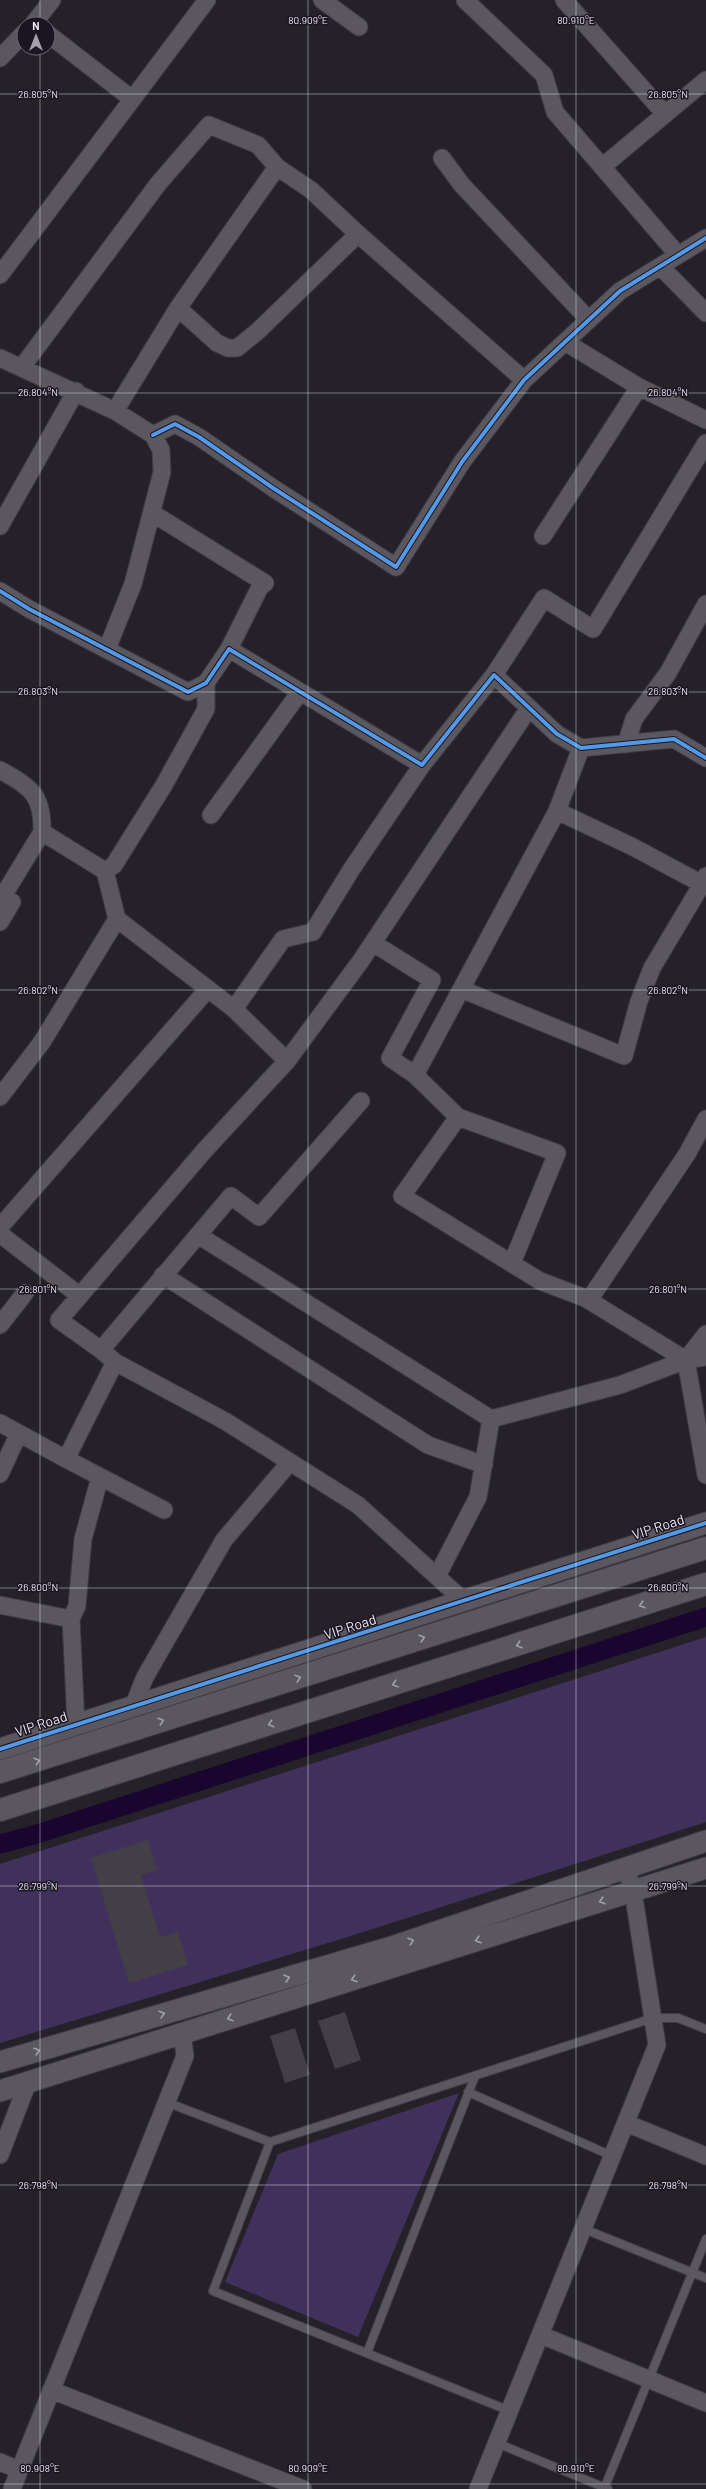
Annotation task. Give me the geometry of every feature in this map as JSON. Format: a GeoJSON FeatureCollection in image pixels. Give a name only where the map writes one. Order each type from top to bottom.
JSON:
{"type":"FeatureCollection","features":[{"type":"Feature","properties":{"kind":"main road"},"geometry":{"type":"LineString","coordinates":[[0,1772],[706,1548]]}},
{"type":"Feature","properties":{"kind":"main road"},"geometry":{"type":"LineString","coordinates":[[0,1810],[706,1584]]}},
{"type":"Feature","properties":{"kind":"street"},"geometry":{"type":"LineString","coordinates":[[40,16],[52,0]]}},
{"type":"Feature","properties":{"kind":"street"},"geometry":{"type":"LineString","coordinates":[[0,275],[207,0]]}},
{"type":"Feature","properties":{"kind":"street"},"geometry":{"type":"LineString","coordinates":[[322,0],[359,27]]}},
{"type":"Feature","properties":{"kind":"street"},"geometry":{"type":"LineString","coordinates":[[465,0],[544,75],[555,112],[678,255]]}},
{"type":"Feature","properties":{"kind":"street"},"geometry":{"type":"LineString","coordinates":[[564,0],[665,114]]}},
{"type":"Feature","properties":{"kind":"street"},"geometry":{"type":"LineString","coordinates":[[56,40],[132,99]]}},
{"type":"Feature","properties":{"kind":"street"},"geometry":{"type":"LineString","coordinates":[[0,58],[16,42]]}},
{"type":"Feature","properties":{"kind":"street"},"geometry":{"type":"LineString","coordinates":[[602,167],[706,80]]}},
{"type":"Feature","properties":{"kind":"street"},"geometry":{"type":"LineString","coordinates":[[22,367],[158,184],[209,125],[258,145],[277,167],[311,190],[358,234],[524,380]]}},
{"type":"Feature","properties":{"kind":"street"},"geometry":{"type":"LineString","coordinates":[[442,158],[462,185],[589,320]]}},
{"type":"Feature","properties":{"kind":"street"},"geometry":{"type":"LineString","coordinates":[[115,411],[178,308],[277,167]]}},
{"type":"Feature","properties":{"kind":"street"},"geometry":{"type":"LineString","coordinates":[[178,308],[216,342],[228,348],[237,348],[258,331],[358,234]]}},
{"type":"Feature","properties":{"kind":"street"},"geometry":{"type":"LineString","coordinates":[[153,435],[175,424],[199,437],[272,488],[396,567],[462,462],[524,380],[620,291],[706,238]]}},
{"type":"Feature","properties":{"kind":"street"},"geometry":{"type":"LineString","coordinates":[[661,267],[706,313]]}},
{"type":"Feature","properties":{"kind":"street"},"geometry":{"type":"LineString","coordinates":[[565,342],[639,387],[706,420]]}},
{"type":"Feature","properties":{"kind":"street"},"geometry":{"type":"LineString","coordinates":[[0,358],[76,391],[115,411],[153,435],[160,450],[162,472],[152,513],[133,584],[107,649]]}},
{"type":"Feature","properties":{"kind":"street"},"geometry":{"type":"LineString","coordinates":[[543,536],[639,387]]}},
{"type":"Feature","properties":{"kind":"street"},"geometry":{"type":"LineString","coordinates":[[0,526],[76,391]]}},
{"type":"Feature","properties":{"kind":"street"},"geometry":{"type":"LineString","coordinates":[[234,1009],[283,939],[313,932],[351,870],[422,766],[494,675],[544,598],[593,629],[706,444]]}},
{"type":"Feature","properties":{"kind":"street"},"geometry":{"type":"LineString","coordinates":[[0,591],[29,609],[188,692],[206,683],[229,649],[260,587],[265,583],[152,513]]}},
{"type":"Feature","properties":{"kind":"street"},"geometry":{"type":"LineString","coordinates":[[626,744],[634,719],[668,673],[706,604]]}},
{"type":"Feature","properties":{"kind":"street"},"geometry":{"type":"LineString","coordinates":[[229,649],[422,766]]}},
{"type":"Feature","properties":{"kind":"street"},"geometry":{"type":"LineString","coordinates":[[494,675],[557,734],[581,748],[674,739],[706,758]]}},
{"type":"Feature","properties":{"kind":"street"},"geometry":{"type":"LineString","coordinates":[[105,871],[114,865],[164,785],[206,709],[206,683]]}},
{"type":"Feature","properties":{"kind":"street"},"geometry":{"type":"LineString","coordinates":[[211,815],[300,692]]}},
{"type":"Feature","properties":{"kind":"street"},"geometry":{"type":"LineString","coordinates":[[465,1602],[358,1505],[225,1421],[116,1362],[59,1320],[204,1151],[287,1061],[372,944],[529,708]]}},
{"type":"Feature","properties":{"kind":"street"},"geometry":{"type":"LineString","coordinates":[[415,1075],[557,811],[581,748]]}},
{"type":"Feature","properties":{"kind":"street"},"geometry":{"type":"LineString","coordinates":[[0,770],[31,789],[43,812],[42,832],[1,895],[12,902],[0,922]]}},
{"type":"Feature","properties":{"kind":"street"},"geometry":{"type":"LineString","coordinates":[[461,989],[624,1056],[639,1000],[652,968],[704,880],[557,811]]}},
{"type":"Feature","properties":{"kind":"street"},"geometry":{"type":"LineString","coordinates":[[42,832],[105,871],[117,919],[234,1009],[287,1061]]}},
{"type":"Feature","properties":{"kind":"street"},"geometry":{"type":"LineString","coordinates":[[0,1097],[42,1042],[117,919]]}},
{"type":"Feature","properties":{"kind":"street"},"geometry":{"type":"LineString","coordinates":[[372,944],[432,980],[390,1058],[415,1075],[458,1117],[557,1153],[512,1263]]}},
{"type":"Feature","properties":{"kind":"street"},"geometry":{"type":"LineString","coordinates":[[0,1227],[208,989]]}},
{"type":"Feature","properties":{"kind":"street"},"geometry":{"type":"LineString","coordinates":[[101,1350],[231,1196],[259,1217],[361,1101]]}},
{"type":"Feature","properties":{"kind":"street"},"geometry":{"type":"LineString","coordinates":[[458,1117],[402,1196],[540,1281],[589,1300],[686,1360]]}},
{"type":"Feature","properties":{"kind":"street"},"geometry":{"type":"LineString","coordinates":[[589,1300],[688,1154],[706,1119]]}},
{"type":"Feature","properties":{"kind":"street"},"geometry":{"type":"LineString","coordinates":[[0,1234],[80,1296]]}},
{"type":"Feature","properties":{"kind":"street"},"geometry":{"type":"LineString","coordinates":[[198,1235],[491,1419],[620,1385],[686,1360],[706,1357]]}},
{"type":"Feature","properties":{"kind":"street"},"geometry":{"type":"LineString","coordinates":[[164,1275],[428,1445],[484,1465]]}},
{"type":"Feature","properties":{"kind":"street"},"geometry":{"type":"LineString","coordinates":[[0,1325],[25,1293]]}},
{"type":"Feature","properties":{"kind":"street"},"geometry":{"type":"LineString","coordinates":[[706,1334],[686,1360],[706,1475]]}},
{"type":"Feature","properties":{"kind":"street"},"geometry":{"type":"LineString","coordinates":[[66,1459],[116,1362]]}},
{"type":"Feature","properties":{"kind":"street"},"geometry":{"type":"LineString","coordinates":[[437,1576],[478,1497],[491,1419]]}},
{"type":"Feature","properties":{"kind":"street"},"geometry":{"type":"LineString","coordinates":[[0,1423],[18,1434],[164,1510]]}},
{"type":"Feature","properties":{"kind":"street"},"geometry":{"type":"LineString","coordinates":[[0,1474],[18,1434]]}},
{"type":"Feature","properties":{"kind":"street"},"geometry":{"type":"LineString","coordinates":[[133,1707],[145,1677],[224,1540],[290,1462]]}},
{"type":"Feature","properties":{"kind":"street"},"geometry":{"type":"LineString","coordinates":[[76,1725],[71,1619],[77,1606],[83,1539],[100,1477]]}},
{"type":"Feature","properties":{"kind":"street","name":"VIP Road"},"geometry":{"type":"LineString","coordinates":[[0,1749],[465,1602],[706,1523]]}},
{"type":"Feature","properties":{"kind":"street"},"geometry":{"type":"LineString","coordinates":[[0,1605],[71,1619]]}},
{"type":"Feature","properties":{"kind":"street"},"geometry":{"type":"LineString","coordinates":[[0,2062],[395,1946],[706,1841]]}},
{"type":"Feature","properties":{"kind":"street"},"geometry":{"type":"LineString","coordinates":[[478,2489],[657,2045],[632,1891],[626,1868]]}},
{"type":"Feature","properties":{"kind":"street"},"geometry":{"type":"LineString","coordinates":[[0,2091],[706,1868]]}},
{"type":"Feature","properties":{"kind":"street"},"geometry":{"type":"LineString","coordinates":[[12,2489],[185,2056],[182,2033]]}},
{"type":"Feature","properties":{"kind":"street"},"geometry":{"type":"LineString","coordinates":[[0,2155],[28,2082]]}},
{"type":"Feature","properties":{"kind":"street"},"geometry":{"type":"LineString","coordinates":[[626,2123],[706,2156]]}},
{"type":"Feature","properties":{"kind":"street"},"geometry":{"type":"LineString","coordinates":[[541,2335],[706,2403]]}},
{"type":"Feature","properties":{"kind":"street"},"geometry":{"type":"LineString","coordinates":[[51,2390],[303,2489]]}},
{"type":"Feature","properties":{"kind":"street"},"geometry":{"type":"LineString","coordinates":[[0,2462],[19,2470]]}},
{"type":"Feature","properties":{"kind":"lane"},"geometry":{"type":"LineString","coordinates":[[166,2102],[270,2142],[653,2018],[678,2018],[706,2029]]}},
{"type":"Feature","properties":{"kind":"lane"},"geometry":{"type":"LineString","coordinates":[[367,2353],[475,2076]]}},
{"type":"Feature","properties":{"kind":"lane"},"geometry":{"type":"LineString","coordinates":[[468,2092],[612,2156]]}},
{"type":"Feature","properties":{"kind":"lane"},"geometry":{"type":"LineString","coordinates":[[270,2142],[213,2291],[510,2411]]}},
{"type":"Feature","properties":{"kind":"lane"},"geometry":{"type":"LineString","coordinates":[[584,2229],[706,2278]]}},
{"type":"Feature","properties":{"kind":"lane"},"geometry":{"type":"LineString","coordinates":[[497,2443],[606,2488],[648,2379],[706,2240]]}},
{"type":"Feature","properties":{"kind":"shaded area"},"geometry":{"type":"Polygon","coordinates":[[[706,1637],[706,1822],[354,1935],[0,2043],[0,1864],[706,1637]]]}},
{"type":"Feature","properties":{"kind":"shaded area"},"geometry":{"type":"Polygon","coordinates":[[[459,2093],[358,2337],[225,2282],[278,2154],[459,2093]]]}},
{"type":"Feature","properties":{"kind":"building"},"geometry":{"type":"Polygon","coordinates":[[[148,1840],[157,1870],[141,1875],[160,1937],[178,1932],[188,1965],[129,1983],[91,1858],[148,1840]]]}},
{"type":"Feature","properties":{"kind":"building"},"geometry":{"type":"Polygon","coordinates":[[[345,2012],[361,2060],[335,2069],[318,2021],[345,2012]]]}},
{"type":"Feature","properties":{"kind":"building"},"geometry":{"type":"Polygon","coordinates":[[[295,2028],[310,2075],[285,2083],[270,2036],[295,2028]]]}},
{"type":"Feature","properties":{"kind":"waterway"},"geometry":{"type":"LineString","coordinates":[[0,1844],[37,1834],[706,1617]]}},
{"type":"Feature","properties":{"kind":"cycle path"},"geometry":{"type":"LineString","coordinates":[[153,435],[175,424],[199,437],[273,488],[396,567],[462,462],[524,380],[620,291],[706,238]]}},
{"type":"Feature","properties":{"kind":"cycle path"},"geometry":{"type":"LineString","coordinates":[[0,591],[29,609],[188,692],[206,683],[229,649],[422,765],[494,675],[557,734],[581,748],[674,739],[706,758]]}},
{"type":"Feature","properties":{"kind":"cycle path"},"geometry":{"type":"LineString","coordinates":[[0,1749],[706,1523]]}}]}
